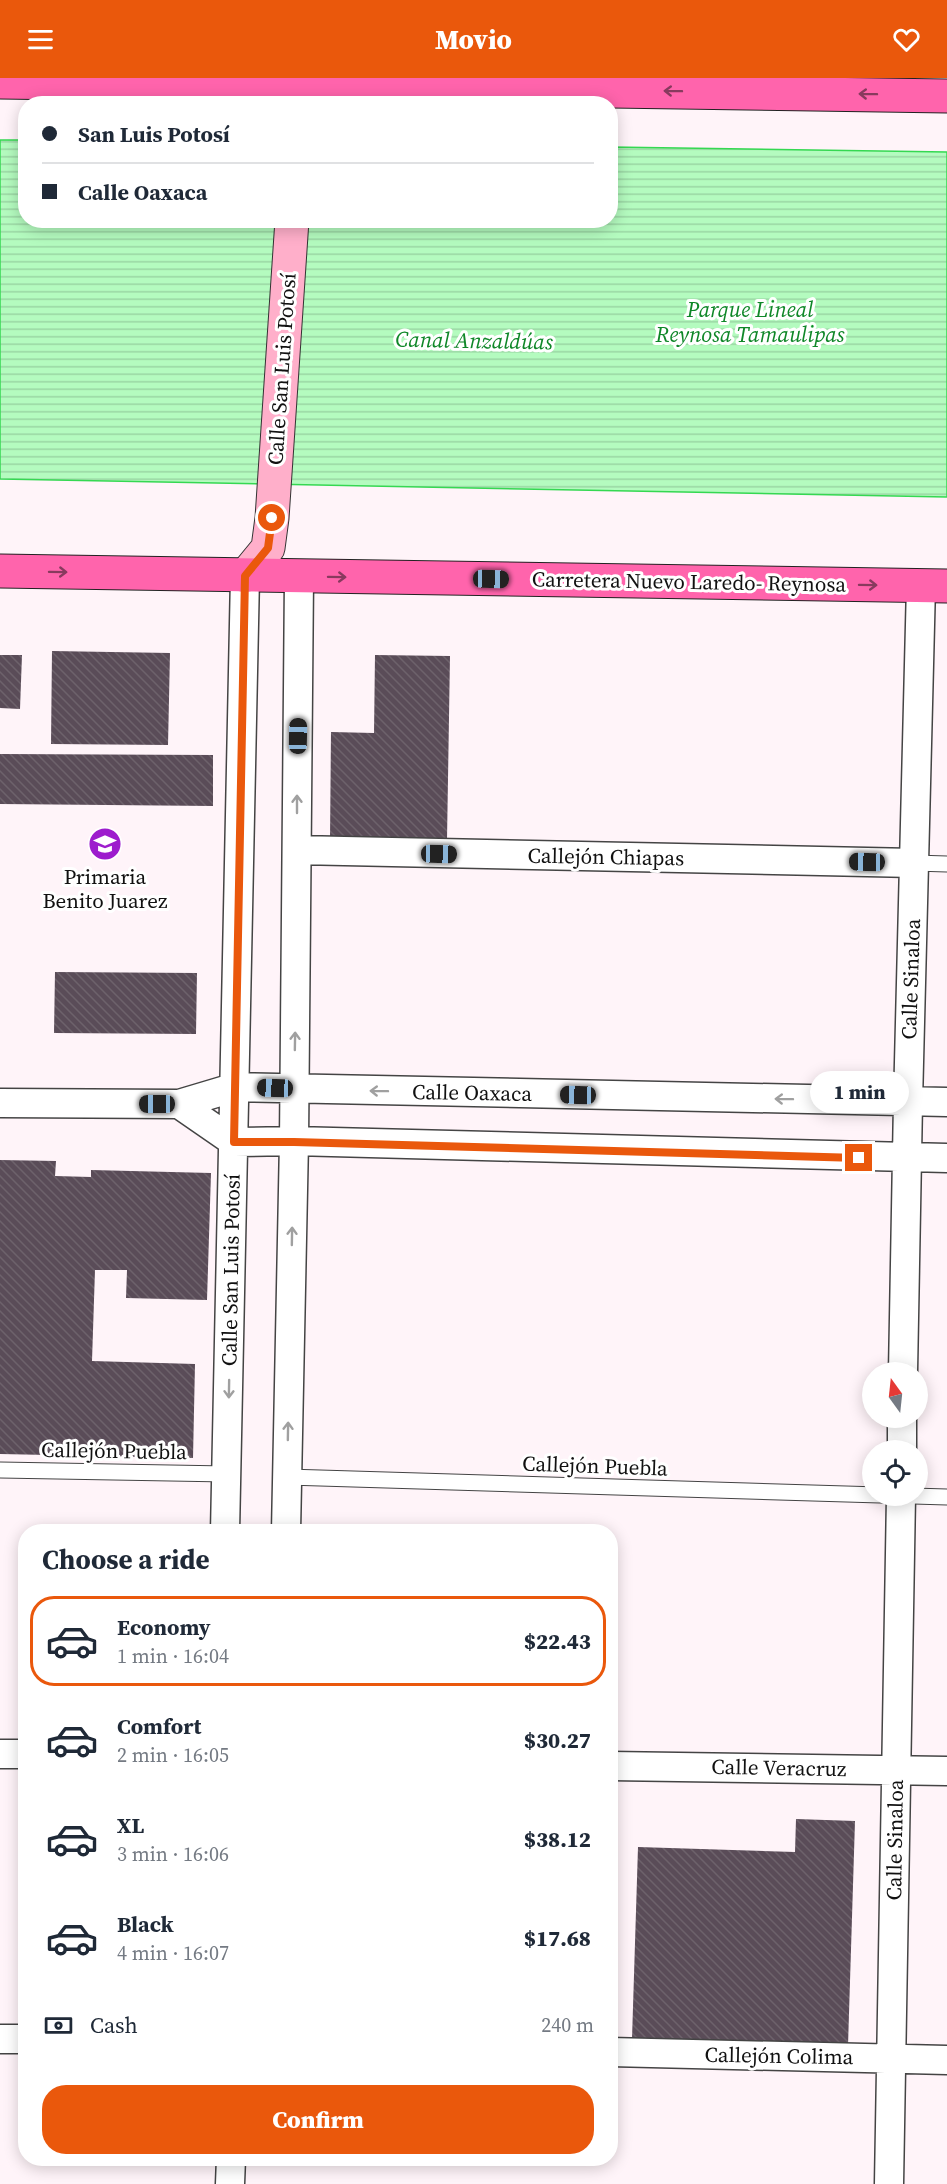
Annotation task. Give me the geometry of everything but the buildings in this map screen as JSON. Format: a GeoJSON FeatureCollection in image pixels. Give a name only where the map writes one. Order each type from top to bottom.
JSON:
{"type":"FeatureCollection","features":[{"type":"Feature","properties":{"kind":"main road"},"geometry":{"type":"LineString","coordinates":[[0,82],[301,89],[904,86],[947,96]]}},
{"type":"Feature","properties":{"kind":"main road","name":"Carretera Nuevo Laredo- Reynosa"},"geometry":{"type":"LineString","coordinates":[[0,571],[934,586]]}},
{"type":"Feature","properties":{"kind":"street","name":"Calle San Luis Potosí"},"geometry":{"type":"LineString","coordinates":[[270,533],[290,228]]}},
{"type":"Feature","properties":{"kind":"street"},"geometry":{"type":"LineString","coordinates":[[245,576],[270,533],[299,577],[294,1142],[286,1524]]}},
{"type":"Feature","properties":{"kind":"street","name":"Calle San Luis Potosí"},"geometry":{"type":"LineString","coordinates":[[225,1524],[245,576]]}},
{"type":"Feature","properties":{"kind":"street","name":"Calle Sinaloa"},"geometry":{"type":"LineString","coordinates":[[903,1362],[914,864],[934,586]]}},
{"type":"Feature","properties":{"kind":"street","name":"Callejón Chiapas"},"geometry":{"type":"LineString","coordinates":[[297,850],[914,864]]}},
{"type":"Feature","properties":{"kind":"street","name":"Calle Oaxaca"},"geometry":{"type":"LineString","coordinates":[[0,1104],[179,1104],[236,1087],[947,1102]]}},
{"type":"Feature","properties":{"kind":"street"},"geometry":{"type":"LineString","coordinates":[[179,1104],[234,1142],[947,1158]]}},
{"type":"Feature","properties":{"kind":"street","name":"Calle Sinaloa"},"geometry":{"type":"LineString","coordinates":[[889,2184],[901,1506]]}},
{"type":"Feature","properties":{"kind":"street"},"geometry":{"type":"LineString","coordinates":[[0,1754],[18,1754]]}},
{"type":"Feature","properties":{"kind":"street","name":"Calle Veracruz"},"geometry":{"type":"LineString","coordinates":[[618,1766],[947,1771]]}},
{"type":"Feature","properties":{"kind":"street"},"geometry":{"type":"LineString","coordinates":[[0,2039],[18,2039]]}},
{"type":"Feature","properties":{"kind":"street","name":"Callejón Colima"},"geometry":{"type":"LineString","coordinates":[[618,2052],[947,2060]]}},
{"type":"Feature","properties":{"kind":"street"},"geometry":{"type":"LineString","coordinates":[[230,2184],[231,2166]]}},
{"type":"Feature","properties":{"kind":"lane"},"geometry":{"type":"LineString","coordinates":[[914,864],[947,864]]}},
{"type":"Feature","properties":{"kind":"lane","name":"Callejón Puebla"},"geometry":{"type":"LineString","coordinates":[[0,1470],[226,1474]]}},
{"type":"Feature","properties":{"kind":"lane","name":"Callejón Puebla"},"geometry":{"type":"LineString","coordinates":[[287,1477],[862,1495]]}},
{"type":"Feature","properties":{"kind":"lane","name":"Callejón Puebla"},"geometry":{"type":"LineString","coordinates":[[928,1497],[947,1497]]}},
{"type":"Feature","properties":{"kind":"water","name":"Parque Lineal Reynosa Tamaulipas"},"geometry":{"type":"Polygon","coordinates":[[[0,140],[18,140],[18,228],[618,228],[618,147],[947,152],[947,497],[0,479],[0,140]]]}},
{"type":"Feature","properties":{"kind":"place","name":"Primaria Benito Juarez"},"geometry":{"type":"Point","coordinates":[105,844]}},
{"type":"Feature","properties":{"kind":"route"},"geometry":{"type":"LineString","coordinates":[[272,518],[268,548],[245,576],[234,1142],[859,1158]]}},
{"type":"Feature","properties":{"kind":"water label","name":"Canal Anzaldúas"},"geometry":{"type":"Point","coordinates":[474,340]}}]}
